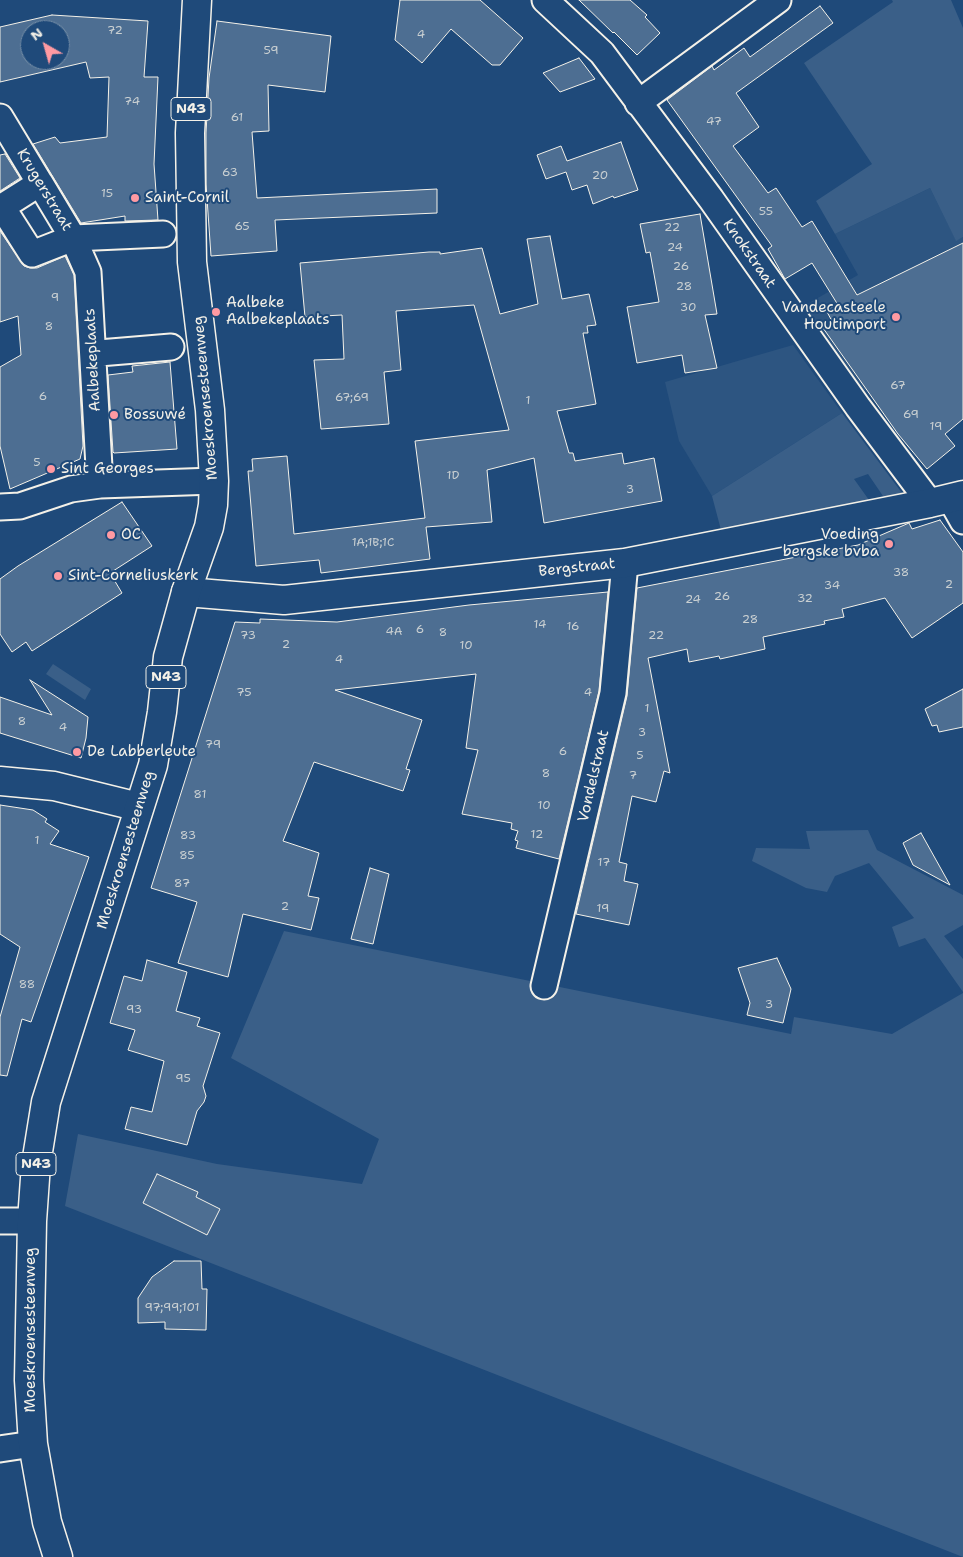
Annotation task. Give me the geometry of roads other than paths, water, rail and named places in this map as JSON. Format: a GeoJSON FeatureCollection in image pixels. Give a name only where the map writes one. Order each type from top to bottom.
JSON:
{"type":"FeatureCollection","features":[{"type":"Feature","properties":{"kind":"main road","name":"Moeskroensesteenweg"},"geometry":{"type":"LineString","coordinates":[[58,1557],[47,1522],[33,1444],[28,1380],[32,1220],[36,1164],[46,1102],[153,765],[162,712],[168,657],[186,592],[209,527],[213,505],[214,481],[210,410],[192,262],[190,133],[197,0]]}},
{"type":"Feature","properties":{"kind":"main road","name":"Bergstraat"},"geometry":{"type":"LineString","coordinates":[[186,592],[284,600],[625,563],[951,504]]}},
{"type":"Feature","properties":{"kind":"main road"},"geometry":{"type":"LineString","coordinates":[[0,780],[54,786],[139,807]]}},
{"type":"Feature","properties":{"kind":"street","name":"Knokstraat"},"geometry":{"type":"LineString","coordinates":[[545,0],[602,53],[711,199],[852,400],[951,504]]}},
{"type":"Feature","properties":{"kind":"street"},"geometry":{"type":"LineString","coordinates":[[638,103],[778,0]]}},
{"type":"Feature","properties":{"kind":"street","name":"Krugerstraat"},"geometry":{"type":"LineString","coordinates":[[0,117],[73,238]]}},
{"type":"Feature","properties":{"kind":"street"},"geometry":{"type":"LineString","coordinates":[[73,238],[165,237]]}},
{"type":"Feature","properties":{"kind":"street","name":"Aalbekeplaats"},"geometry":{"type":"LineString","coordinates":[[73,238],[88,272],[100,485]]}},
{"type":"Feature","properties":{"kind":"street"},"geometry":{"type":"LineString","coordinates":[[93,263],[97,255],[114,244],[136,243]]}},
{"type":"Feature","properties":{"kind":"street"},"geometry":{"type":"LineString","coordinates":[[99,353],[171,347]]}},
{"type":"Feature","properties":{"kind":"street"},"geometry":{"type":"LineString","coordinates":[[0,508],[20,506],[70,489],[100,485],[214,481]]}},
{"type":"Feature","properties":{"kind":"street","name":"Vondelstraat"},"geometry":{"type":"LineString","coordinates":[[544,986],[613,693],[625,563]]}},
{"type":"Feature","properties":{"kind":"street"},"geometry":{"type":"LineString","coordinates":[[0,1221],[32,1220]]}},
{"type":"Feature","properties":{"kind":"street"},"geometry":{"type":"LineString","coordinates":[[0,1449],[33,1444]]}},
{"type":"Feature","properties":{"kind":"place","name":"Saint-Cornil"},"geometry":{"type":"Point","coordinates":[135,198]}},
{"type":"Feature","properties":{"kind":"place","name":"Aalbeke Aalbekeplaats"},"geometry":{"type":"Point","coordinates":[216,312]}},
{"type":"Feature","properties":{"kind":"place","name":"Vandecasteele Houtimport"},"geometry":{"type":"Point","coordinates":[896,317]}},
{"type":"Feature","properties":{"kind":"place","name":"Bossuwé"},"geometry":{"type":"Point","coordinates":[114,415]}},
{"type":"Feature","properties":{"kind":"place","name":"Sint Georges"},"geometry":{"type":"Point","coordinates":[51,469]}},
{"type":"Feature","properties":{"kind":"place","name":"OC"},"geometry":{"type":"Point","coordinates":[111,535]}},
{"type":"Feature","properties":{"kind":"place","name":"Voeding bergske bvba"},"geometry":{"type":"Point","coordinates":[889,544]}},
{"type":"Feature","properties":{"kind":"place","name":"Sint-Corneliuskerk"},"geometry":{"type":"Point","coordinates":[58,576]}},
{"type":"Feature","properties":{"kind":"place","name":"De Labberleute"},"geometry":{"type":"Point","coordinates":[77,752]}}]}
